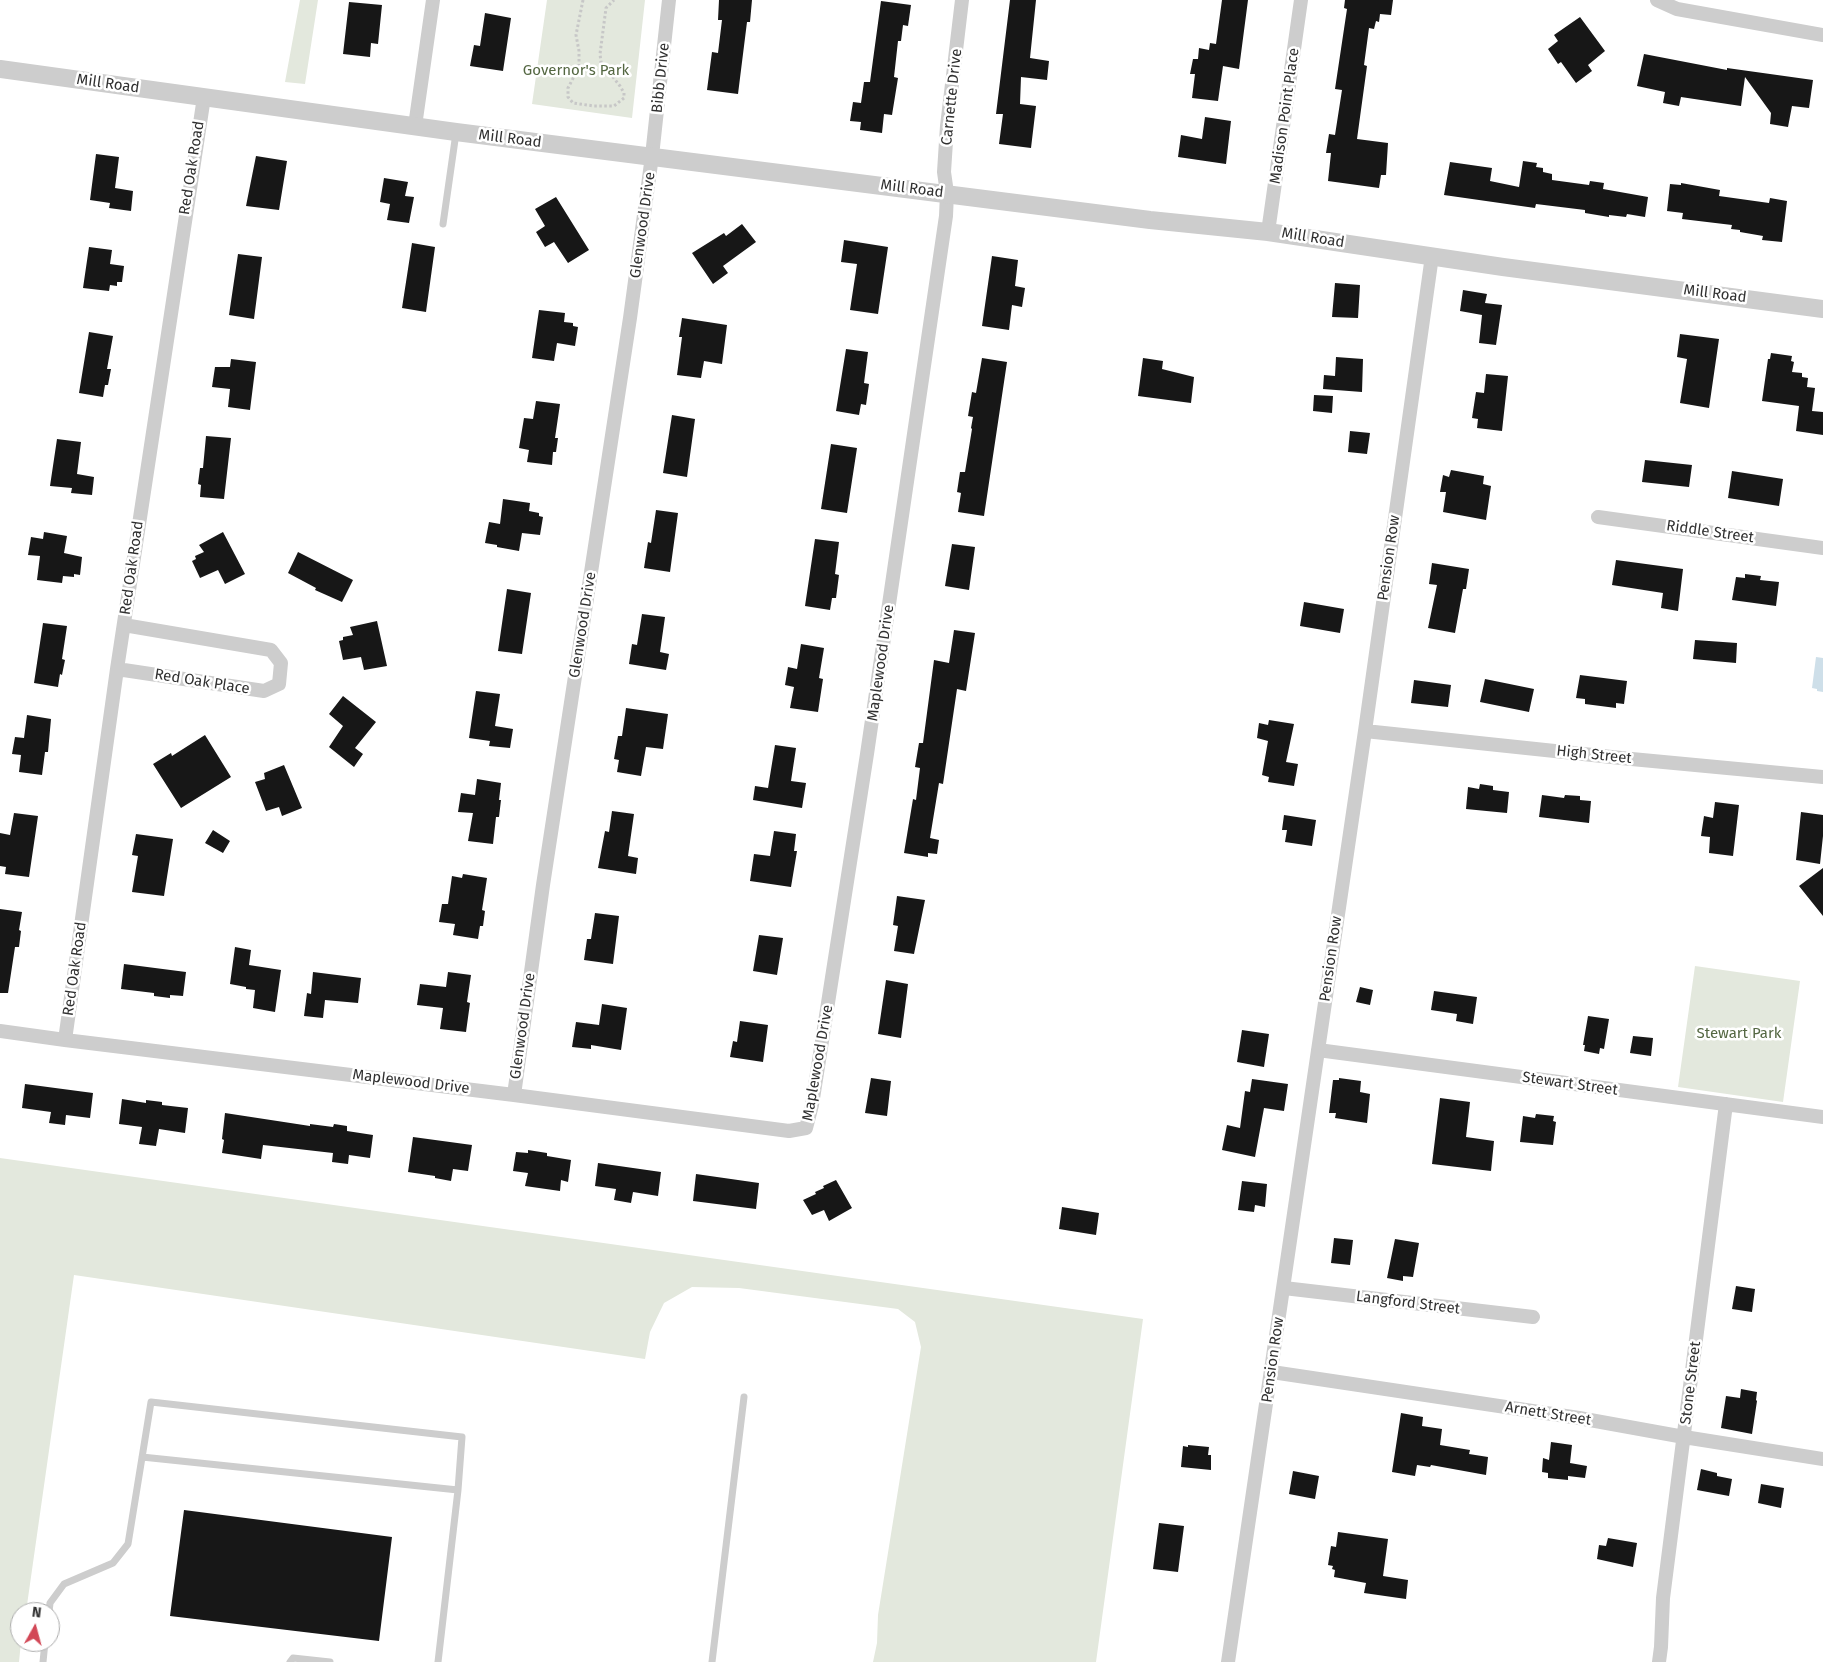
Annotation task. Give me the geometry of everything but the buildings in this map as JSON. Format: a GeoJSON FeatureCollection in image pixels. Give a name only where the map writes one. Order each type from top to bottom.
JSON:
{"type":"FeatureCollection","features":[{"type":"Feature","properties":{"kind":"street"},"geometry":{"type":"LineString","coordinates":[[415,126],[433,0]]}},
{"type":"Feature","properties":{"kind":"street","name":"Bibb Drive"},"geometry":{"type":"LineString","coordinates":[[652,156],[669,0]]}},
{"type":"Feature","properties":{"kind":"street","name":"Carnette Drive"},"geometry":{"type":"LineString","coordinates":[[947,193],[944,172],[946,144],[962,0]]}},
{"type":"Feature","properties":{"kind":"street","name":"Madison Point Place"},"geometry":{"type":"LineString","coordinates":[[1268,232],[1301,0]]}},
{"type":"Feature","properties":{"kind":"street"},"geometry":{"type":"LineString","coordinates":[[1657,0],[1677,9],[1823,35]]}},
{"type":"Feature","properties":{"kind":"street","name":"Mill Road"},"geometry":{"type":"LineString","coordinates":[[0,69],[456,132],[1150,220],[1268,232],[1823,309]]}},
{"type":"Feature","properties":{"kind":"street","name":"Red Oak Road"},"geometry":{"type":"LineString","coordinates":[[65,1040],[117,669],[204,97]]}},
{"type":"Feature","properties":{"kind":"street","name":"Glenwood Drive"},"geometry":{"type":"LineString","coordinates":[[514,1095],[543,885],[628,328],[652,156]]}},
{"type":"Feature","properties":{"kind":"street","name":"Maplewood Drive"},"geometry":{"type":"LineString","coordinates":[[0,1031],[789,1131],[806,1128],[812,1106],[870,734],[936,290],[946,216],[947,193]]}},
{"type":"Feature","properties":{"kind":"street","name":"Pension Row"},"geometry":{"type":"LineString","coordinates":[[1228,1662],[1272,1372],[1432,256]]}},
{"type":"Feature","properties":{"kind":"street","name":"Riddle Street"},"geometry":{"type":"LineString","coordinates":[[1598,517],[1823,548]]}},
{"type":"Feature","properties":{"kind":"street","name":"Red Oak Place"},"geometry":{"type":"LineString","coordinates":[[117,669],[264,692],[279,684],[281,663],[271,650],[124,625]]}},
{"type":"Feature","properties":{"kind":"street","name":"High Street"},"geometry":{"type":"LineString","coordinates":[[1365,731],[1823,777]]}},
{"type":"Feature","properties":{"kind":"street","name":"Stewart Street"},"geometry":{"type":"LineString","coordinates":[[1318,1050],[1823,1117]]}},
{"type":"Feature","properties":{"kind":"street","name":"Stone Street"},"geometry":{"type":"LineString","coordinates":[[1659,1662],[1662,1647],[1663,1598],[1726,1104]]}},
{"type":"Feature","properties":{"kind":"street","name":"Langford Street"},"geometry":{"type":"LineString","coordinates":[[1284,1288],[1533,1317]]}},
{"type":"Feature","properties":{"kind":"street","name":"Arnett Street"},"geometry":{"type":"LineString","coordinates":[[1272,1372],[1579,1418],[1684,1437],[1823,1458]]}},
{"type":"Feature","properties":{"kind":"lane"},"geometry":{"type":"LineString","coordinates":[[443,224],[456,132]]}},
{"type":"Feature","properties":{"kind":"lane"},"geometry":{"type":"LineString","coordinates":[[712,1662],[744,1396]]}},
{"type":"Feature","properties":{"kind":"lane"},"geometry":{"type":"LineString","coordinates":[[51,1602],[64,1584],[114,1564],[128,1544],[151,1402],[462,1437],[458,1490],[438,1662]]}},
{"type":"Feature","properties":{"kind":"lane"},"geometry":{"type":"LineString","coordinates":[[142,1457],[458,1490]]}},
{"type":"Feature","properties":{"kind":"lane"},"geometry":{"type":"LineString","coordinates":[[290,1662],[293,1658],[330,1662]]}},
{"type":"Feature","properties":{"kind":"path"},"geometry":{"type":"LineString","coordinates":[[583,0],[576,35],[579,67],[568,88],[568,97],[573,104],[594,106],[614,106],[624,98],[624,92],[601,62],[600,54],[606,8],[614,0]]}},
{"type":"Feature","properties":{"kind":"green space"},"geometry":{"type":"Polygon","coordinates":[[[300,0],[318,0],[305,84],[285,82],[300,0]]]}},
{"type":"Feature","properties":{"kind":"green space","name":"Governor's Park"},"geometry":{"type":"Polygon","coordinates":[[[547,0],[645,0],[632,118],[532,104],[547,0]]]}},
{"type":"Feature","properties":{"kind":"green space","name":"Stewart Park"},"geometry":{"type":"Polygon","coordinates":[[[1695,966],[1800,981],[1783,1102],[1678,1087],[1695,966]]]}},
{"type":"Feature","properties":{"kind":"green space"},"geometry":{"type":"Polygon","coordinates":[[[0,1158],[1143,1319],[1096,1662],[873,1662],[877,1643],[878,1615],[921,1347],[915,1322],[898,1309],[739,1288],[692,1287],[664,1303],[650,1332],[645,1359],[74,1275],[27,1602],[10,1602],[10,1652],[20,1652],[19,1662],[0,1662],[0,1158]]]}},
{"type":"Feature","properties":{"kind":"shaded area"},"geometry":{"type":"Polygon","coordinates":[[[1816,657],[1823,658],[1823,692],[1812,688],[1816,657]]]}}]}
